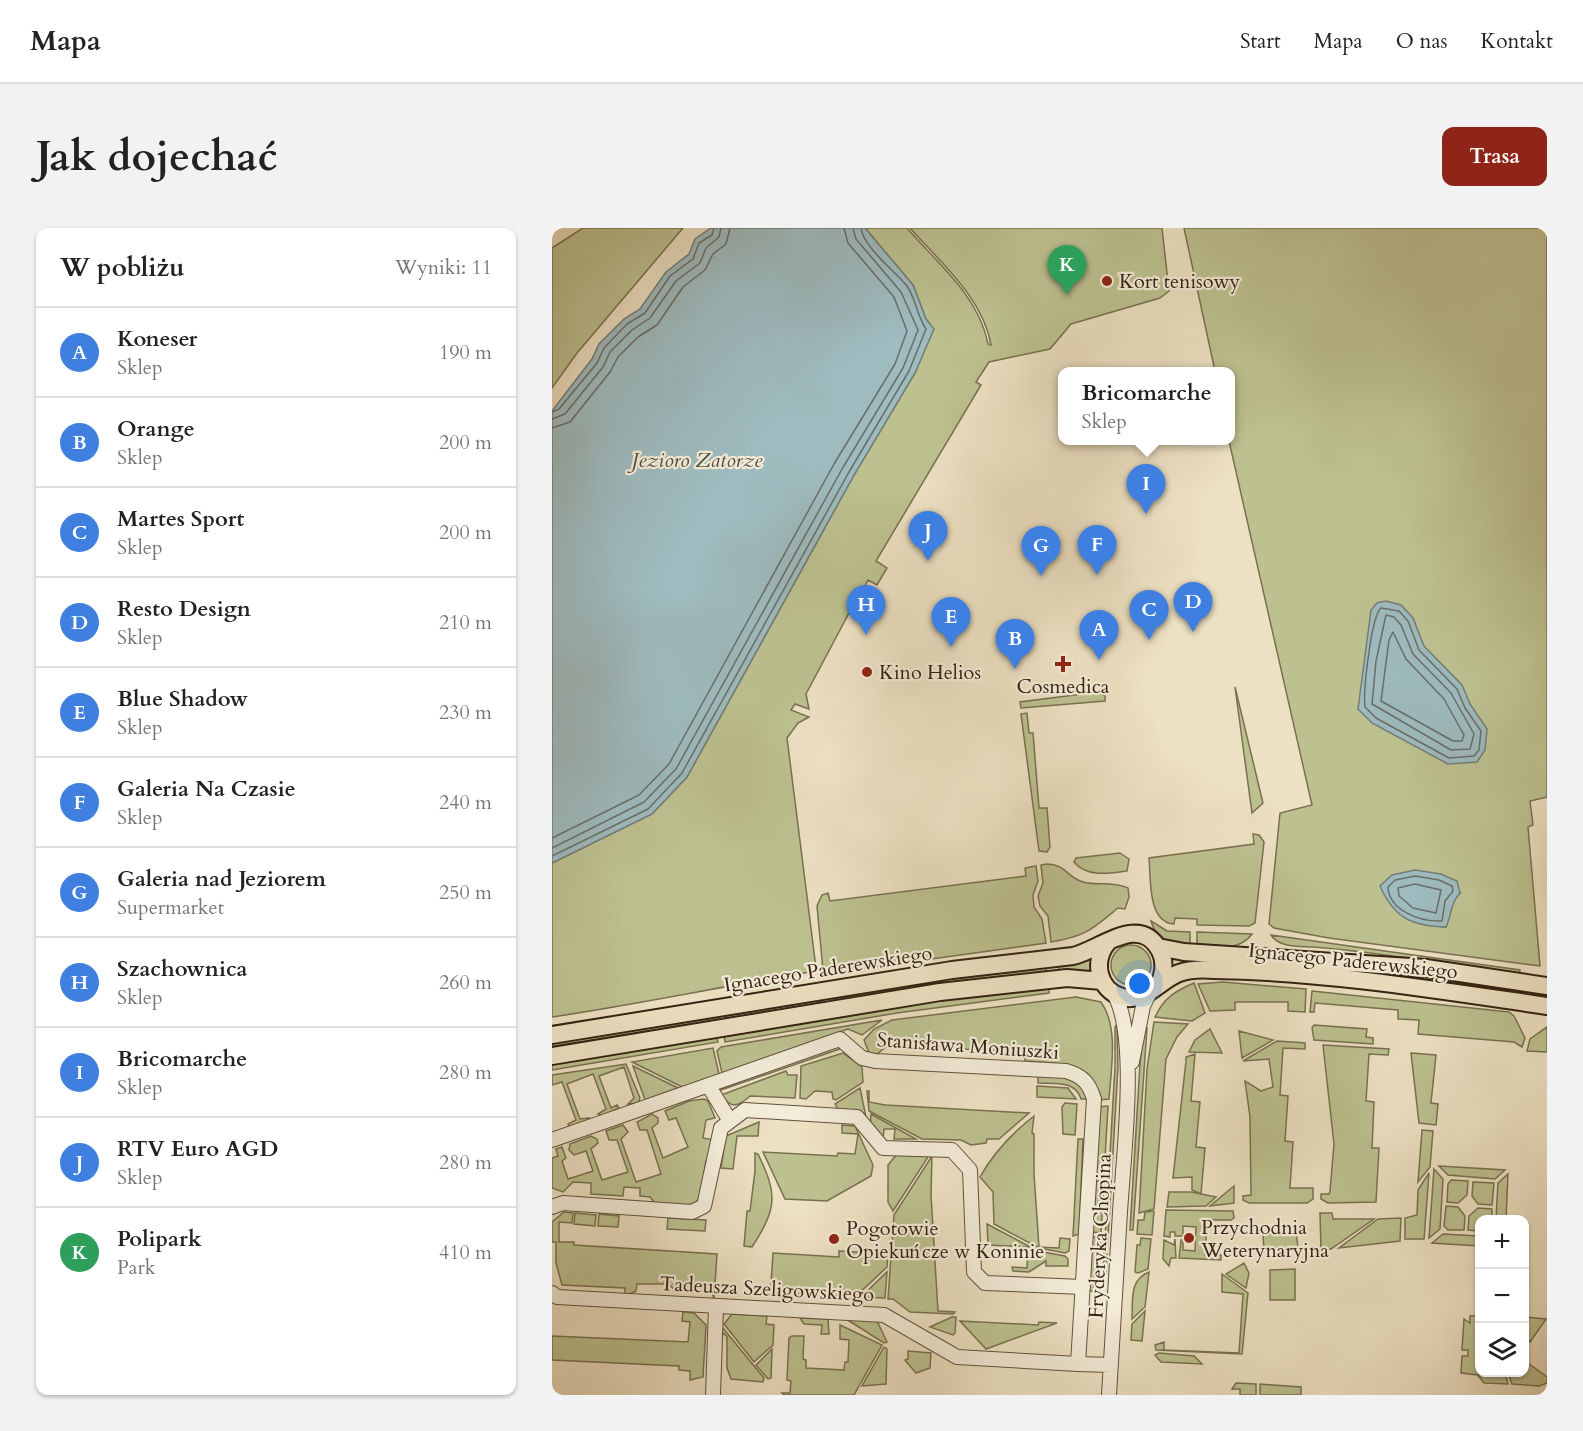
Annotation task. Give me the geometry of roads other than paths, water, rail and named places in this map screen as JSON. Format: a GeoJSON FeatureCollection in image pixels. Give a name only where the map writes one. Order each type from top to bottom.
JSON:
{"type":"FeatureCollection","features":[{"type":"Feature","properties":{"kind":"main road"},"geometry":{"type":"LineString","coordinates":[[1136,933],[1149,938],[1158,947],[1164,967],[1154,989],[1134,998],[1108,987],[1099,971],[1099,957],[1108,942],[1122,934],[1136,933]]}},
{"type":"Feature","properties":{"kind":"main road","name":"Ignacego Paderewskiego"},"geometry":{"type":"LineString","coordinates":[[552,1035],[952,970],[1073,956],[1092,951],[1108,942]]}},
{"type":"Feature","properties":{"kind":"main road","name":"Ignacego Paderewskiego"},"geometry":{"type":"LineString","coordinates":[[1158,947],[1176,951],[1425,968],[1547,986]]}},
{"type":"Feature","properties":{"kind":"main road","name":"Ignacego Paderewskiego"},"geometry":{"type":"LineString","coordinates":[[1154,989],[1186,971],[1258,971],[1385,983],[1547,1005]]}},
{"type":"Feature","properties":{"kind":"main road","name":"Ignacego Paderewskiego"},"geometry":{"type":"LineString","coordinates":[[552,1056],[958,990],[1067,978],[1108,987]]}},
{"type":"Feature","properties":{"kind":"street","name":"Fryderyka Chopina"},"geometry":{"type":"LineString","coordinates":[[1108,987],[1120,1004],[1128,1079]]}},
{"type":"Feature","properties":{"kind":"street","name":"Fryderyka Chopina"},"geometry":{"type":"LineString","coordinates":[[1109,1395],[1128,1079],[1143,1006],[1154,989]]}},
{"type":"Feature","properties":{"kind":"street","name":"Stanisława Moniuszki"},"geometry":{"type":"LineString","coordinates":[[552,1140],[840,1039],[862,1058],[875,1060],[1066,1071],[1081,1076],[1090,1086],[1094,1100],[1078,1364]]}},
{"type":"Feature","properties":{"kind":"street"},"geometry":{"type":"LineString","coordinates":[[708,1085],[730,1120]]}},
{"type":"Feature","properties":{"kind":"street"},"geometry":{"type":"LineString","coordinates":[[552,1207],[563,1203],[692,1212],[704,1206],[721,1128],[745,1110],[857,1117],[883,1148],[952,1150],[970,1170],[974,1272],[985,1283],[1083,1287]]}},
{"type":"Feature","properties":{"kind":"street","name":"Tadeusza Szeligowskiego"},"geometry":{"type":"LineString","coordinates":[[552,1293],[557,1297],[884,1315],[957,1358],[1078,1364]]}},
{"type":"Feature","properties":{"kind":"street"},"geometry":{"type":"LineString","coordinates":[[713,1395],[716,1307]]}},
{"type":"Feature","properties":{"kind":"street"},"geometry":{"type":"LineString","coordinates":[[1078,1364],[1111,1365]]}},
{"type":"Feature","properties":{"kind":"water","name":"Jezioro Zatorze"},"geometry":{"type":"Polygon","coordinates":[[[711,228],[865,228],[913,285],[926,319],[934,329],[915,373],[854,475],[687,777],[652,814],[552,863],[552,411],[592,359],[599,344],[624,319],[640,309],[666,272],[689,254],[695,239],[711,228]]]}},
{"type":"Feature","properties":{"kind":"water"},"geometry":{"type":"Polygon","coordinates":[[[1386,601],[1401,605],[1413,618],[1424,646],[1462,685],[1470,704],[1487,729],[1485,750],[1477,762],[1448,764],[1372,723],[1358,709],[1371,610],[1377,603],[1386,601]]]}},
{"type":"Feature","properties":{"kind":"water"},"geometry":{"type":"Polygon","coordinates":[[[1415,870],[1441,874],[1457,881],[1460,893],[1453,905],[1446,927],[1414,922],[1398,913],[1385,897],[1380,886],[1392,875],[1415,870]]]}},
{"type":"Feature","properties":{"kind":"place","name":"Kort tenisowy"},"geometry":{"type":"Point","coordinates":[1107,281]}},
{"type":"Feature","properties":{"kind":"place","name":"Polipark"},"geometry":{"type":"Point","coordinates":[1067,295]}},
{"type":"Feature","properties":{"kind":"place","name":"Bricomarche"},"geometry":{"type":"Point","coordinates":[1146,514]}},
{"type":"Feature","properties":{"kind":"place","name":"RTV Euro AGD"},"geometry":{"type":"Point","coordinates":[928,561]}},
{"type":"Feature","properties":{"kind":"place","name":"Galeria Na Czasie"},"geometry":{"type":"Point","coordinates":[1097,575]}},
{"type":"Feature","properties":{"kind":"place","name":"Galeria nad Jeziorem"},"geometry":{"type":"Point","coordinates":[1041,576]}},
{"type":"Feature","properties":{"kind":"place","name":"Resto Design"},"geometry":{"type":"Point","coordinates":[1193,632]}},
{"type":"Feature","properties":{"kind":"place","name":"Szachownica"},"geometry":{"type":"Point","coordinates":[866,635]}},
{"type":"Feature","properties":{"kind":"place","name":"Martes Sport"},"geometry":{"type":"Point","coordinates":[1149,640]}},
{"type":"Feature","properties":{"kind":"place","name":"Blue Shadow"},"geometry":{"type":"Point","coordinates":[951,647]}},
{"type":"Feature","properties":{"kind":"place","name":"Koneser"},"geometry":{"type":"Point","coordinates":[1099,660]}},
{"type":"Feature","properties":{"kind":"place","name":"Cosmedica"},"geometry":{"type":"Point","coordinates":[1063,664]}},
{"type":"Feature","properties":{"kind":"place","name":"Orange"},"geometry":{"type":"Point","coordinates":[1015,669]}},
{"type":"Feature","properties":{"kind":"place","name":"Kino Helios"},"geometry":{"type":"Point","coordinates":[867,672]}},
{"type":"Feature","properties":{"kind":"place","name":"Przychodnia Weterynaryjna"},"geometry":{"type":"Point","coordinates":[1189,1238]}},
{"type":"Feature","properties":{"kind":"place","name":"Pogotowie Opiekuńcze w Koninie"},"geometry":{"type":"Point","coordinates":[834,1239]}}]}
